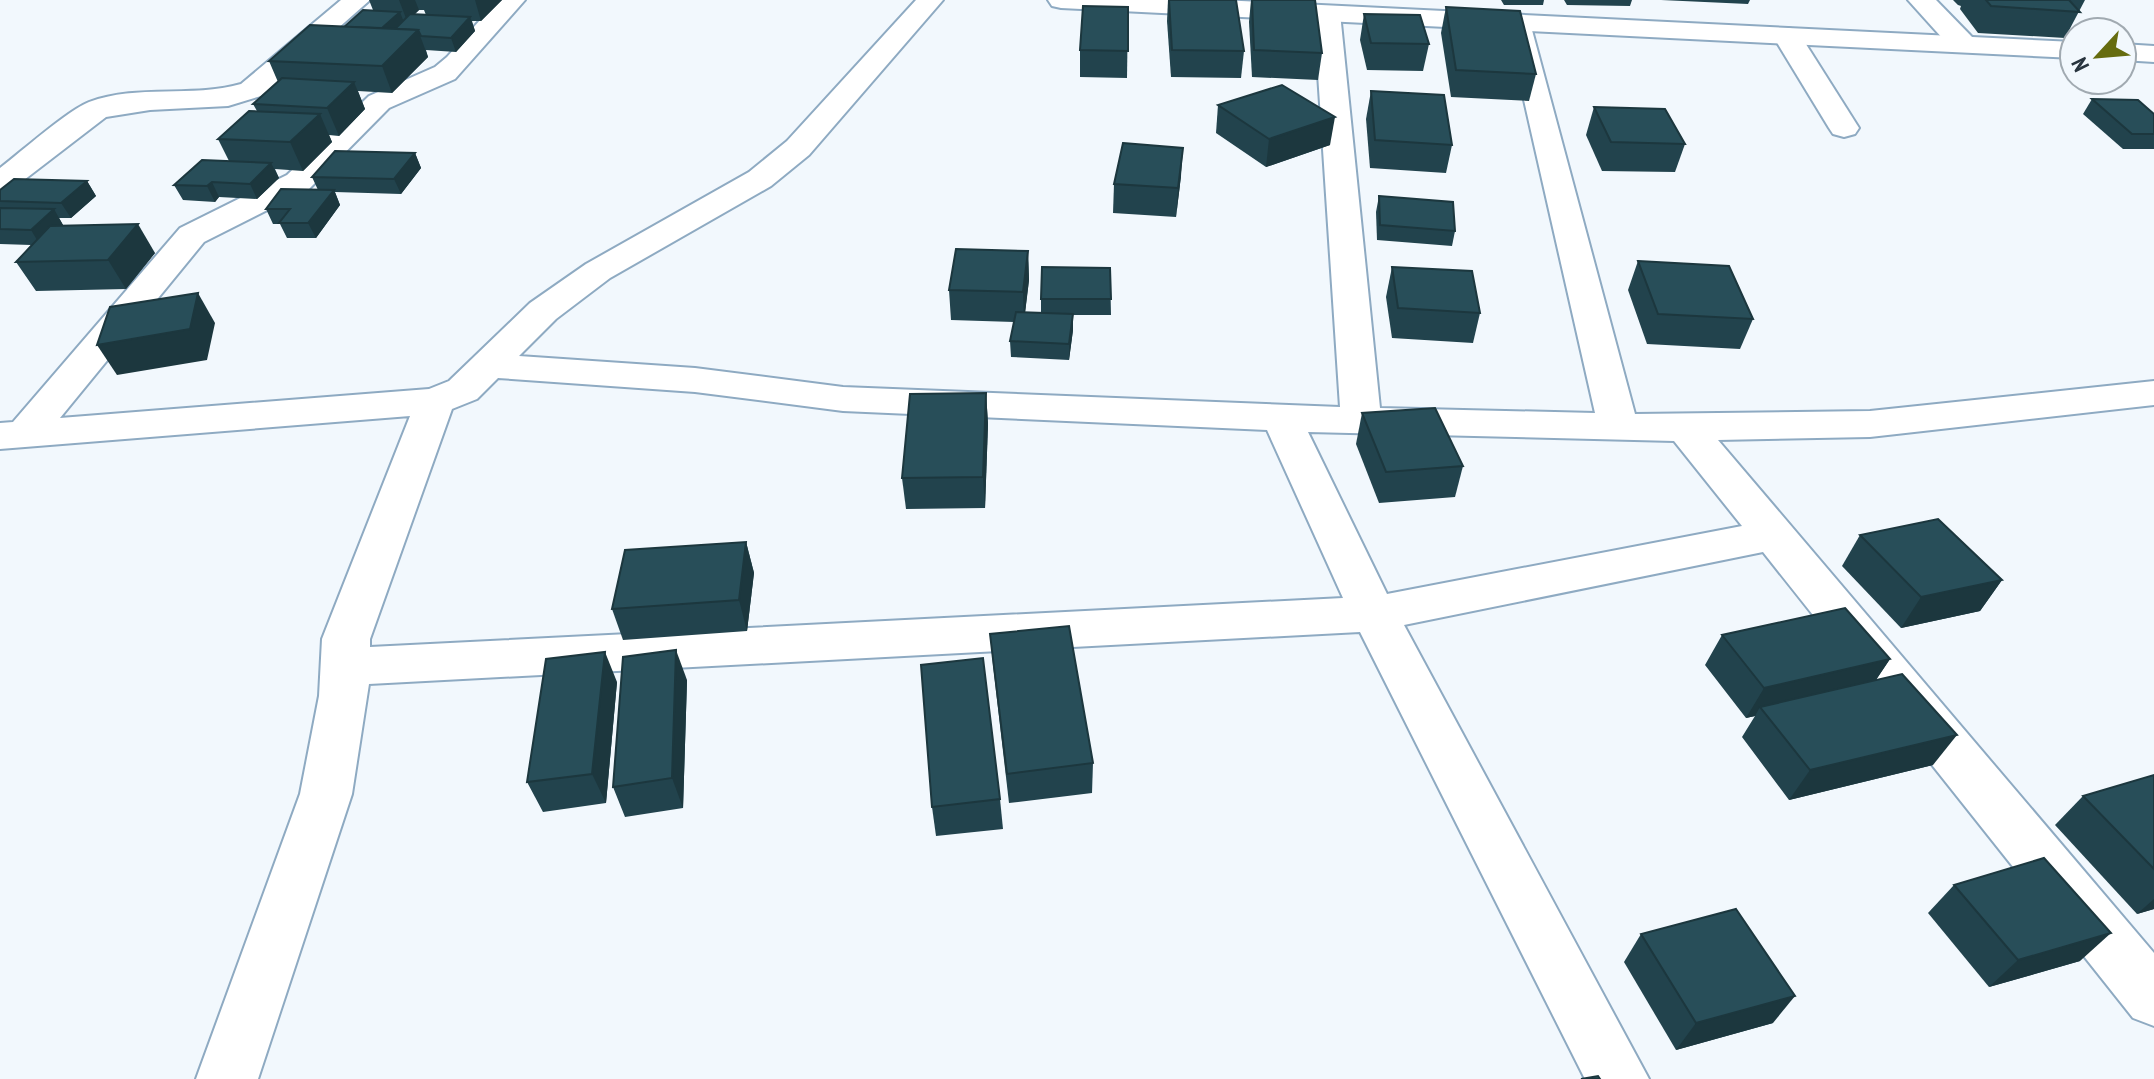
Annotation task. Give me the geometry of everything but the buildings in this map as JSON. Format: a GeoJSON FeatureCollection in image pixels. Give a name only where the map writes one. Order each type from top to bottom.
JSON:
{"type":"FeatureCollection","features":[{"type":"Feature","properties":{"kind":"street"},"geometry":{"type":"LineString","coordinates":[[0,183],[97,109],[150,101],[228,97],[251,90],[357,0]]}},
{"type":"Feature","properties":{"kind":"street"},"geometry":{"type":"LineString","coordinates":[[12,435],[192,235],[298,182],[379,102],[445,73],[457,63],[512,0]]}},
{"type":"Feature","properties":{"kind":"street"},"geometry":{"type":"LineString","coordinates":[[12,435],[435,401],[463,390],[543,311],[598,271],[760,179],[798,148],[930,0]]}},
{"type":"Feature","properties":{"kind":"street"},"geometry":{"type":"LineString","coordinates":[[1061,0],[1276,5],[1327,13],[2058,49]]}},
{"type":"Feature","properties":{"kind":"street"},"geometry":{"type":"LineString","coordinates":[[1921,0],[1963,44]]}},
{"type":"Feature","properties":{"kind":"street"},"geometry":{"type":"LineString","coordinates":[[1327,13],[1361,420]]}},
{"type":"Feature","properties":{"kind":"street"},"geometry":{"type":"LineString","coordinates":[[1520,22],[1618,427]]}},
{"type":"Feature","properties":{"kind":"street"},"geometry":{"type":"LineString","coordinates":[[1787,36],[1844,128]]}},
{"type":"Feature","properties":{"kind":"street"},"geometry":{"type":"LineString","coordinates":[[487,365],[695,380],[843,399],[1281,418],[1618,427],[1870,424],[2154,393]]}},
{"type":"Feature","properties":{"kind":"street"},"geometry":{"type":"LineString","coordinates":[[227,1079],[326,794],[344,696],[346,639],[358,600],[435,401]]}},
{"type":"Feature","properties":{"kind":"street"},"geometry":{"type":"LineString","coordinates":[[1281,418],[1374,614],[1618,1079]]}},
{"type":"Feature","properties":{"kind":"street"},"geometry":{"type":"LineString","coordinates":[[1685,427],[2154,998]]}},
{"type":"Feature","properties":{"kind":"street"},"geometry":{"type":"LineString","coordinates":[[344,667],[1374,614],[1773,535]]}}]}
